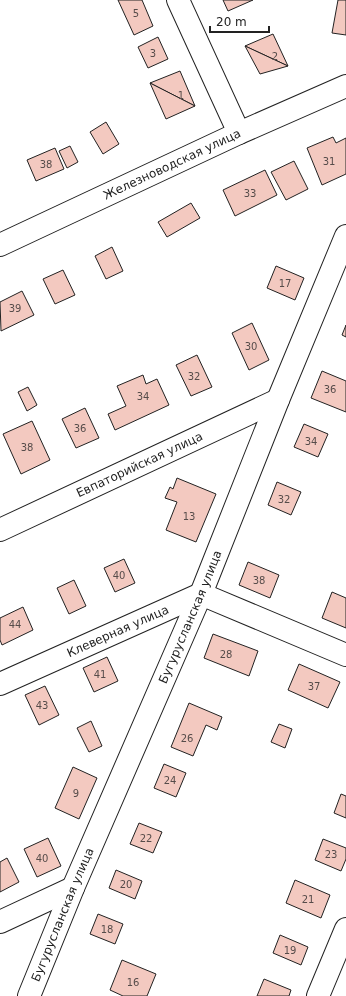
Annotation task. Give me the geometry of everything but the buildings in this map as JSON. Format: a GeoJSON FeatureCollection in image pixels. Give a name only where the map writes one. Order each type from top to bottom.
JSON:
{"type":"FeatureCollection","features":[{"type":"Feature","properties":{"kind":"street"},"geometry":{"type":"LineString","coordinates":[[178,0],[239,132]]}},
{"type":"Feature","properties":{"kind":"street","name":"Железноводская улица"},"geometry":{"type":"LineString","coordinates":[[0,245],[239,132],[346,86]]}},
{"type":"Feature","properties":{"kind":"street","name":"Бугурусланская улица"},"geometry":{"type":"LineString","coordinates":[[29,996],[73,888],[201,594],[278,400],[346,236]]}},
{"type":"Feature","properties":{"kind":"street","name":"Евпаторийская улица"},"geometry":{"type":"LineString","coordinates":[[0,530],[278,400]]}},
{"type":"Feature","properties":{"kind":"street"},"geometry":{"type":"LineString","coordinates":[[201,594],[346,655]]}},
{"type":"Feature","properties":{"kind":"street","name":"Клеверная улица"},"geometry":{"type":"LineString","coordinates":[[0,684],[201,594]]}},
{"type":"Feature","properties":{"kind":"street"},"geometry":{"type":"LineString","coordinates":[[0,922],[73,888]]}},
{"type":"Feature","properties":{"kind":"street"},"geometry":{"type":"LineString","coordinates":[[318,996],[346,930]]}}]}
